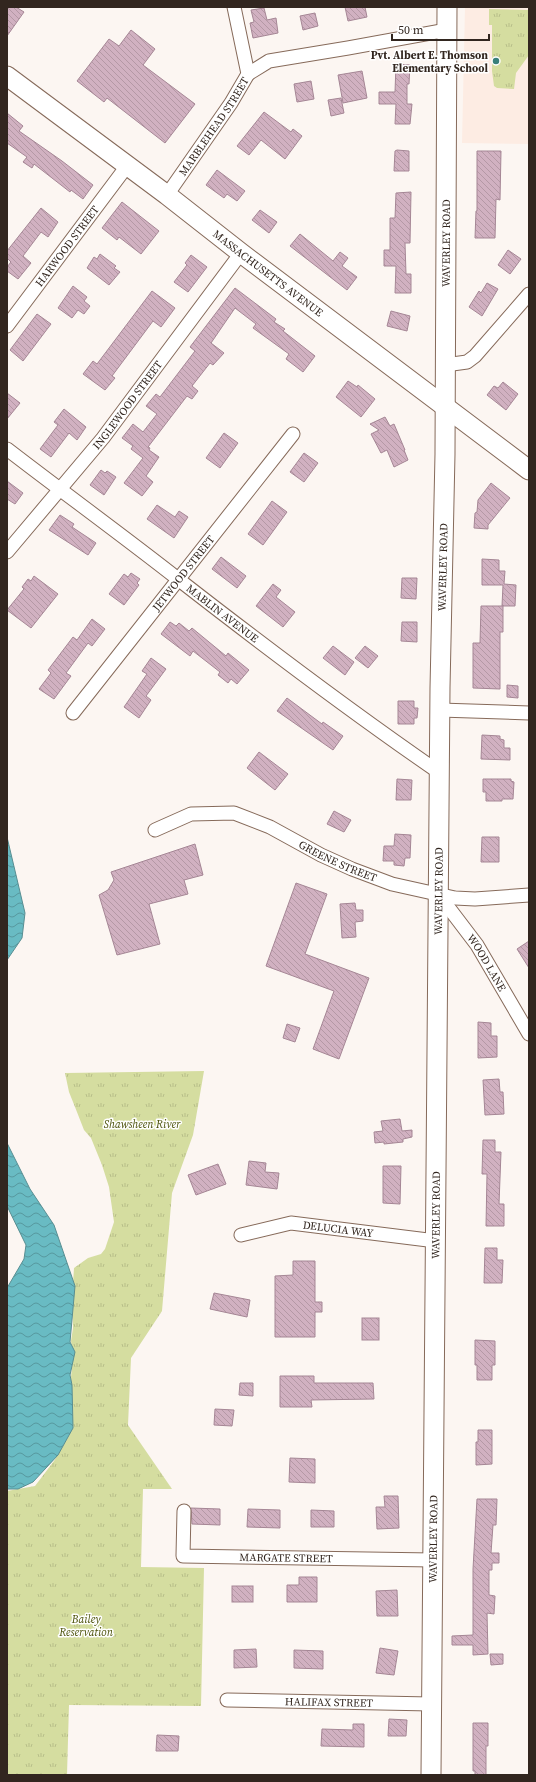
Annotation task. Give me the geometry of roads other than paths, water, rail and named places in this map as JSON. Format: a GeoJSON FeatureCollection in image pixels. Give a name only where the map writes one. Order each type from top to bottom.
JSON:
{"type":"FeatureCollection","features":[{"type":"Feature","properties":{"kind":"main road","name":"WAVERLEY ROAD"},"geometry":{"type":"LineString","coordinates":[[431,1775],[440,710],[445,365],[447,7]]}},
{"type":"Feature","properties":{"kind":"main road","name":"MASSACHUSETTS AVENUE"},"geometry":{"type":"LineString","coordinates":[[10,83],[167,195],[241,253],[529,470]]}},
{"type":"Feature","properties":{"kind":"street","name":"MARBLEHEAD STREET"},"geometry":{"type":"LineString","coordinates":[[167,195],[231,103],[248,74],[234,7]]}},
{"type":"Feature","properties":{"kind":"street"},"geometry":{"type":"LineString","coordinates":[[248,74],[269,61],[447,30]]}},
{"type":"Feature","properties":{"kind":"street","name":"HARWOOD STREET"},"geometry":{"type":"LineString","coordinates":[[7,326],[127,166]]}},
{"type":"Feature","properties":{"kind":"street","name":"INGLEWOOD STREET"},"geometry":{"type":"LineString","coordinates":[[7,552],[103,438],[241,253]]}},
{"type":"Feature","properties":{"kind":"street"},"geometry":{"type":"LineString","coordinates":[[445,365],[466,362],[475,356],[529,294]]}},
{"type":"Feature","properties":{"kind":"street","name":"JETWOOD STREET"},"geometry":{"type":"LineString","coordinates":[[74,713],[178,578],[293,434]]}},
{"type":"Feature","properties":{"kind":"street","name":"MABLIN AVENUE"},"geometry":{"type":"LineString","coordinates":[[7,449],[59,490],[178,578],[296,671],[380,732],[440,773]]}},
{"type":"Feature","properties":{"kind":"street"},"geometry":{"type":"LineString","coordinates":[[440,710],[529,713]]}},
{"type":"Feature","properties":{"kind":"street","name":"GREENE STREET"},"geometry":{"type":"LineString","coordinates":[[155,830],[191,814],[234,812],[270,827],[321,855],[352,869],[392,884],[439,895],[476,899],[529,895]]}},
{"type":"Feature","properties":{"kind":"street","name":"WOOD LANE"},"geometry":{"type":"LineString","coordinates":[[439,895],[477,945],[529,1034]]}},
{"type":"Feature","properties":{"kind":"street","name":"DELUCIA WAY"},"geometry":{"type":"LineString","coordinates":[[241,1235],[292,1223],[436,1242]]}},
{"type":"Feature","properties":{"kind":"street","name":"MARGATE STREET"},"geometry":{"type":"LineString","coordinates":[[184,1511],[183,1556],[433,1560]]}},
{"type":"Feature","properties":{"kind":"street","name":"HALIFAX STREET"},"geometry":{"type":"LineString","coordinates":[[227,1700],[431,1704]]}},
{"type":"Feature","properties":{"kind":"water"},"geometry":{"type":"Polygon","coordinates":[[[7,837],[25,913],[22,938],[7,960],[7,837]]]}},
{"type":"Feature","properties":{"kind":"water"},"geometry":{"type":"Polygon","coordinates":[[[7,1143],[30,1189],[54,1225],[75,1286],[70,1342],[75,1352],[70,1375],[72,1385],[73,1428],[58,1455],[33,1482],[18,1489],[7,1489],[7,1288],[24,1259],[26,1245],[7,1206],[7,1143]]]}},
{"type":"Feature","properties":{"kind":"place","name":"Pvt. Albert E. Thomson Elementary School"},"geometry":{"type":"Point","coordinates":[496,61]}},
{"type":"Feature","properties":{"kind":"park label","name":"Shawsheen River"},"geometry":{"type":"Point","coordinates":[142,1124]}},
{"type":"Feature","properties":{"kind":"park label","name":"Bailey Reservation"},"geometry":{"type":"Point","coordinates":[86,1625]}}]}
